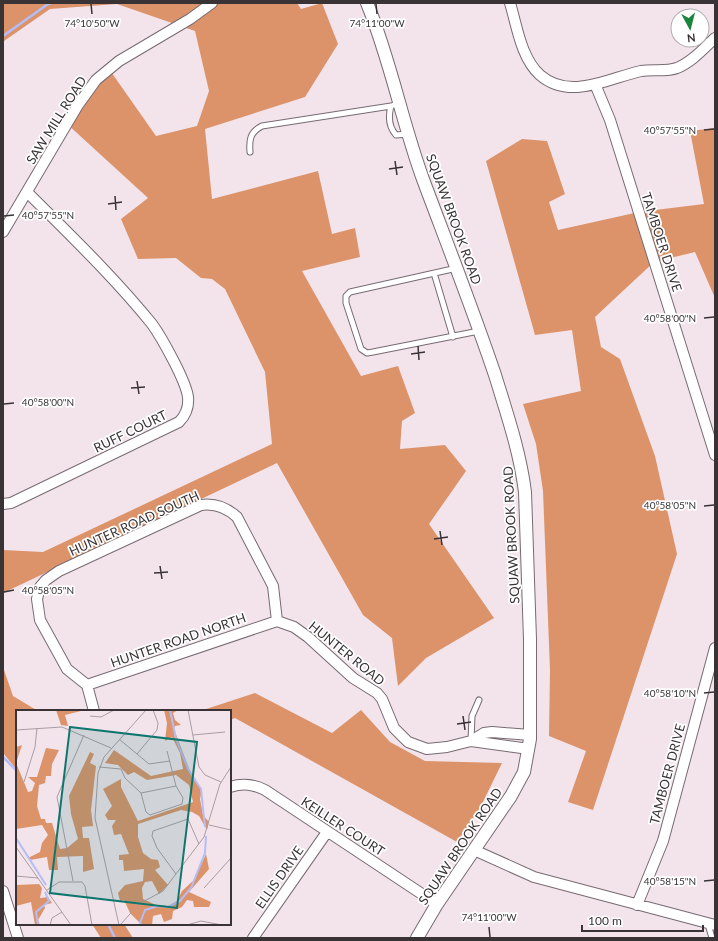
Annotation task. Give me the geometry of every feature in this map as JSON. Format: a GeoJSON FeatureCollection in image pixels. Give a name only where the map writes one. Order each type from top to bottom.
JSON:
{"type":"FeatureCollection","features":[{"type":"Feature","properties":{"kind":"street","name":"SAW MILL ROAD"},"geometry":{"type":"LineString","coordinates":[[3,232],[78,105],[96,80],[119,61],[190,19],[212,3]]}},
{"type":"Feature","properties":{"kind":"street","name":"SQUAW BROOK ROAD"},"geometry":{"type":"LineString","coordinates":[[367,3],[385,51],[396,105],[409,133],[423,180],[480,331],[512,429],[523,473],[527,529],[530,639],[530,735],[526,763],[519,783],[437,904],[417,938]]}},
{"type":"Feature","properties":{"kind":"street"},"geometry":{"type":"LineString","coordinates":[[510,3],[529,61],[541,76],[556,85],[565,87],[582,88],[642,71],[677,68],[690,60],[715,38]]}},
{"type":"Feature","properties":{"kind":"street","name":"TAMBOER DRIVE"},"geometry":{"type":"LineString","coordinates":[[595,84],[610,120],[715,455]]}},
{"type":"Feature","properties":{"kind":"street","name":"RUFF COURT"},"geometry":{"type":"LineString","coordinates":[[3,504],[11,503],[179,422],[184,418],[188,404],[186,390],[152,325],[89,254],[27,192]]}},
{"type":"Feature","properties":{"kind":"street","name":"HUNTER ROAD SOUTH"},"geometry":{"type":"LineString","coordinates":[[87,685],[67,669],[40,620],[37,599],[40,587],[46,580],[59,571],[201,505],[212,504],[229,510],[237,516],[273,586],[277,621]]}},
{"type":"Feature","properties":{"kind":"street","name":"HUNTER ROAD"},"geometry":{"type":"LineString","coordinates":[[277,621],[294,627],[308,637],[353,678],[376,693],[382,699],[394,728],[408,742],[427,748],[447,747],[471,741],[484,733],[492,732],[530,735]]}},
{"type":"Feature","properties":{"kind":"street","name":"HUNTER ROAD NORTH"},"geometry":{"type":"LineString","coordinates":[[87,685],[277,621]]}},
{"type":"Feature","properties":{"kind":"street","name":"TAMBOER DRIVE"},"geometry":{"type":"LineString","coordinates":[[637,905],[664,835],[715,648]]}},
{"type":"Feature","properties":{"kind":"street"},"geometry":{"type":"LineString","coordinates":[[87,685],[94,710]]}},
{"type":"Feature","properties":{"kind":"street","name":"HUNTER ROAD"},"geometry":{"type":"LineString","coordinates":[[471,741],[480,744],[529,748]]}},
{"type":"Feature","properties":{"kind":"street","name":"KEILLER COURT"},"geometry":{"type":"LineString","coordinates":[[231,787],[243,784],[261,788],[437,904]]}},
{"type":"Feature","properties":{"kind":"street","name":"ELLIS DRIVE"},"geometry":{"type":"LineString","coordinates":[[253,938],[327,832]]}},
{"type":"Feature","properties":{"kind":"street"},"geometry":{"type":"LineString","coordinates":[[474,850],[534,877],[712,925]]}},
{"type":"Feature","properties":{"kind":"street"},"geometry":{"type":"LineString","coordinates":[[3,891],[18,938]]}},
{"type":"Feature","properties":{"kind":"lane"},"geometry":{"type":"LineString","coordinates":[[250,152],[251,134],[255,129],[262,126],[396,105]]}},
{"type":"Feature","properties":{"kind":"lane"},"geometry":{"type":"LineString","coordinates":[[457,268],[350,292],[346,296],[346,303],[361,349],[367,353],[480,331]]}},
{"type":"Feature","properties":{"kind":"lane"},"geometry":{"type":"LineString","coordinates":[[434,273],[453,337]]}},
{"type":"Feature","properties":{"kind":"lane"},"geometry":{"type":"LineString","coordinates":[[471,741],[472,716],[474,708],[479,700]]}},
{"type":"Feature","properties":{"kind":"lane"},"geometry":{"type":"LineString","coordinates":[[712,925],[712,938]]}},
{"type":"Feature","properties":{"kind":"shaded area"},"geometry":{"type":"Polygon","coordinates":[[[3,3],[297,3],[301,9],[322,3],[338,44],[305,97],[205,129],[212,199],[318,171],[332,234],[355,228],[360,257],[302,271],[361,376],[398,366],[415,413],[402,421],[400,449],[445,445],[466,471],[429,524],[494,618],[426,658],[398,686],[392,638],[363,615],[277,463],[3,593],[3,550],[43,552],[272,444],[265,372],[225,289],[212,279],[201,278],[176,258],[138,259],[121,219],[148,198],[66,123],[109,69],[156,136],[197,126],[209,91],[195,31],[117,4],[50,9],[4,41],[3,45],[3,3]]]}},
{"type":"Feature","properties":{"kind":"shaded area"},"geometry":{"type":"Polygon","coordinates":[[[715,128],[715,298],[695,252],[654,262],[595,317],[601,347],[620,359],[655,456],[677,554],[593,810],[568,802],[586,751],[549,736],[550,670],[543,491],[536,444],[523,404],[581,391],[572,330],[535,335],[486,161],[522,139],[547,141],[565,194],[549,202],[558,230],[639,212],[704,204],[690,131],[715,128]]]}},
{"type":"Feature","properties":{"kind":"shaded area"},"geometry":{"type":"Polygon","coordinates":[[[3,667],[13,696],[36,710],[16,710],[16,769],[3,753],[3,667]]]}},
{"type":"Feature","properties":{"kind":"shaded area"},"geometry":{"type":"Polygon","coordinates":[[[255,693],[332,733],[361,710],[390,742],[425,761],[502,763],[480,808],[457,842],[235,718],[231,720],[231,710],[203,710],[255,693]]]}},
{"type":"Feature","properties":{"kind":"shaded area"},"geometry":{"type":"Polygon","coordinates":[[[93,925],[125,925],[133,938],[101,938],[93,925]]]}},
{"type":"Feature","properties":{"kind":"waterway"},"geometry":{"type":"LineString","coordinates":[[3,36],[51,3]]}},
{"type":"Feature","properties":{"kind":"waterway"},"geometry":{"type":"LineString","coordinates":[[3,757],[16,770]]}},
{"type":"Feature","properties":{"kind":"waterway"},"geometry":{"type":"LineString","coordinates":[[108,925],[115,938]]}}]}
